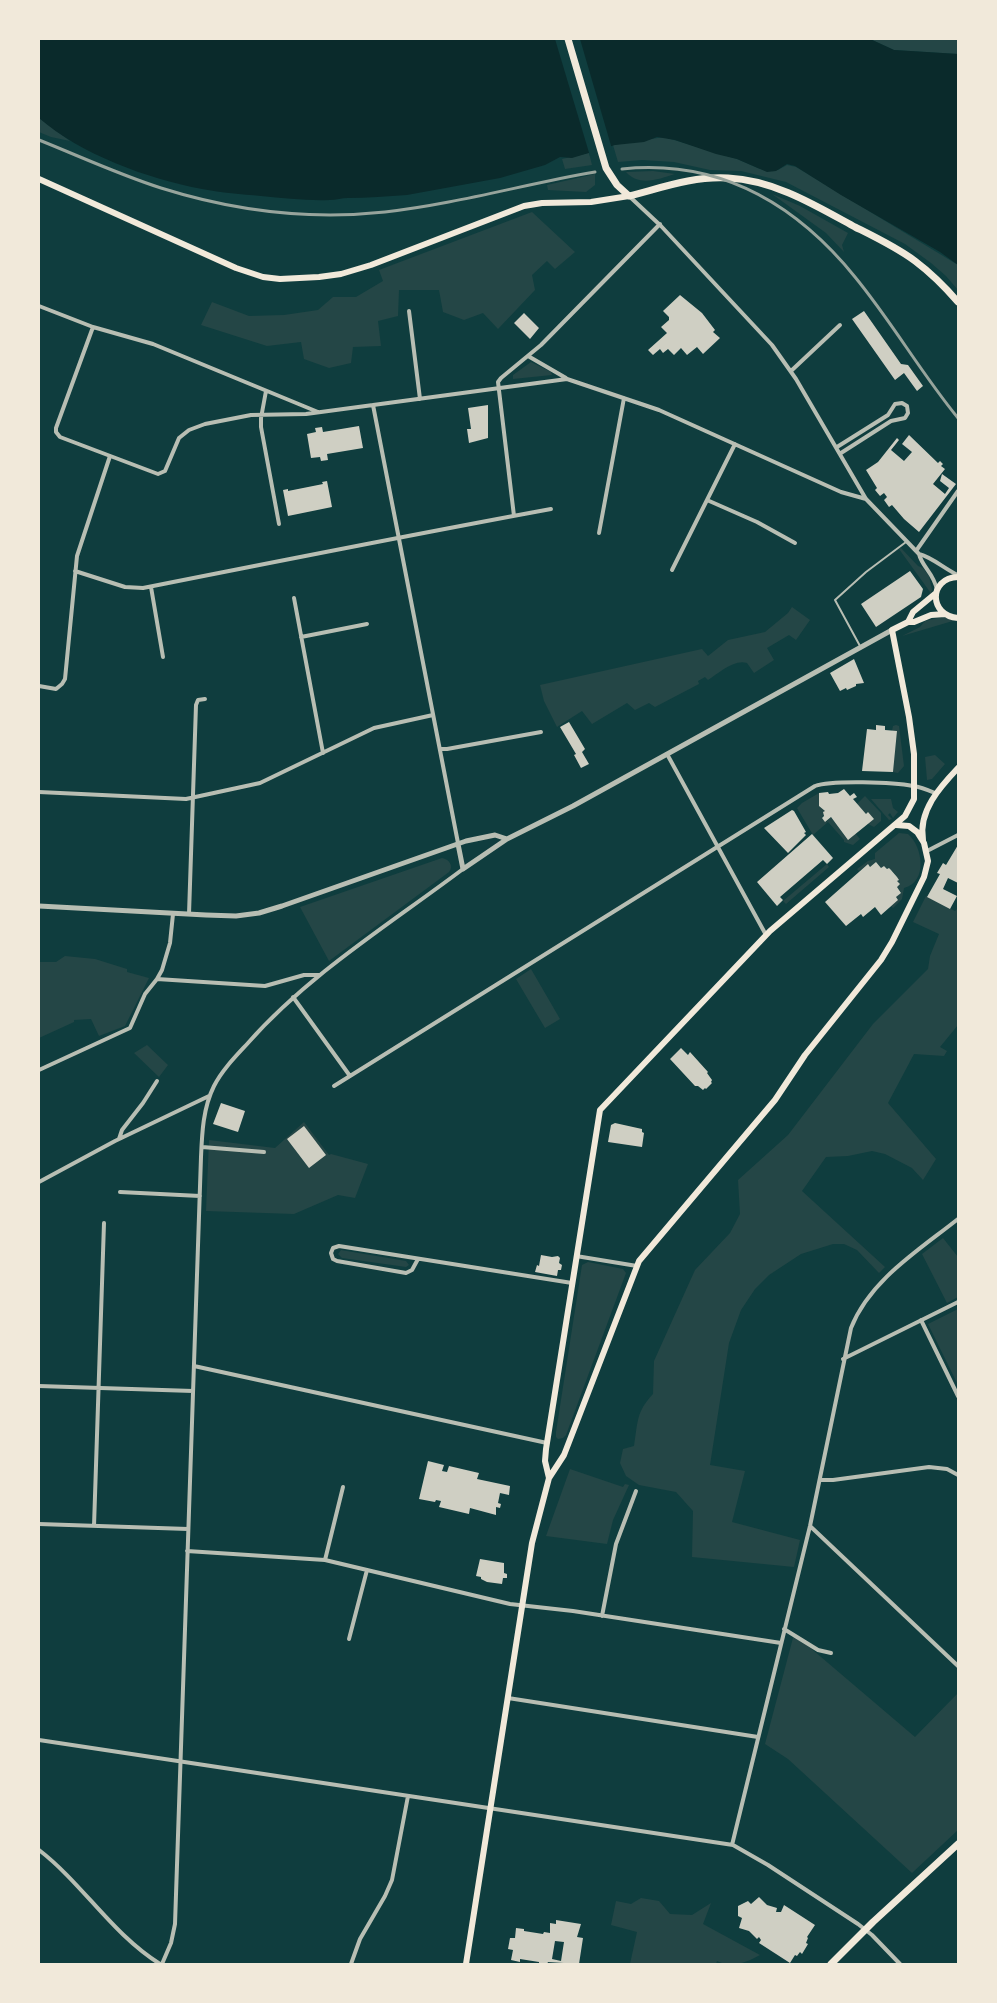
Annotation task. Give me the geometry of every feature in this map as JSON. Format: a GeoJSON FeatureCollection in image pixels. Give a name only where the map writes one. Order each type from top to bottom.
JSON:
{"type":"FeatureCollection","features":[{"type":"Feature","properties":{"kind":"highway"},"geometry":{"type":"LineString","coordinates":[[568,39],[605,166],[611,177],[629,196],[696,180],[738,179],[774,187],[810,203],[911,258],[932,275],[958,302]]}},
{"type":"Feature","properties":{"kind":"highway"},"geometry":{"type":"LineString","coordinates":[[831,1964],[958,1844]]}},
{"type":"Feature","properties":{"kind":"main road"},"geometry":{"type":"LineString","coordinates":[[39,179],[237,268],[256,275],[280,279],[331,276],[371,266],[524,206],[543,203],[591,202],[629,196]]}},
{"type":"Feature","properties":{"kind":"main road"},"geometry":{"type":"LineString","coordinates":[[908,622],[914,612],[937,591],[945,580],[958,576]]}},
{"type":"Feature","properties":{"kind":"main road"},"geometry":{"type":"LineString","coordinates":[[937,591],[938,606],[945,614]]}},
{"type":"Feature","properties":{"kind":"main road"},"geometry":{"type":"LineString","coordinates":[[549,1478],[545,1461],[547,1443],[601,1108],[766,934],[903,819],[912,805],[915,786],[911,729],[892,630],[908,622],[935,614],[958,618]]}},
{"type":"Feature","properties":{"kind":"main road"},"geometry":{"type":"LineString","coordinates":[[466,1964],[534,1536],[549,1478],[564,1455],[637,1266],[647,1250],[775,1100],[809,1049],[884,955],[926,873],[928,861],[923,826],[935,793],[958,768]]}},
{"type":"Feature","properties":{"kind":"main road"},"geometry":{"type":"LineString","coordinates":[[896,825],[910,827],[924,842]]}},
{"type":"Feature","properties":{"kind":"street"},"geometry":{"type":"LineString","coordinates":[[629,196],[660,224],[762,333],[791,371],[866,499],[918,553],[958,576]]}},
{"type":"Feature","properties":{"kind":"street"},"geometry":{"type":"LineString","coordinates":[[514,516],[497,388],[501,378],[528,356],[660,224]]}},
{"type":"Feature","properties":{"kind":"street"},"geometry":{"type":"LineString","coordinates":[[39,306],[93,327],[153,344],[319,413]]}},
{"type":"Feature","properties":{"kind":"street"},"geometry":{"type":"LineString","coordinates":[[409,311],[420,399]]}},
{"type":"Feature","properties":{"kind":"street"},"geometry":{"type":"LineString","coordinates":[[791,371],[840,325]]}},
{"type":"Feature","properties":{"kind":"street"},"geometry":{"type":"LineString","coordinates":[[93,327],[55,430],[60,437],[160,474],[165,471],[176,442],[189,430],[205,424],[248,416],[319,413],[567,379]]}},
{"type":"Feature","properties":{"kind":"street"},"geometry":{"type":"LineString","coordinates":[[528,356],[567,379],[664,412],[841,492],[866,499]]}},
{"type":"Feature","properties":{"kind":"street"},"geometry":{"type":"LineString","coordinates":[[267,391],[261,415],[261,427],[279,524]]}},
{"type":"Feature","properties":{"kind":"street"},"geometry":{"type":"LineString","coordinates":[[599,532],[624,398]]}},
{"type":"Feature","properties":{"kind":"street"},"geometry":{"type":"LineString","coordinates":[[837,447],[888,415],[895,404],[902,403],[907,406],[908,413],[905,418],[891,421],[841,453]]}},
{"type":"Feature","properties":{"kind":"street"},"geometry":{"type":"LineString","coordinates":[[373,405],[463,869]]}},
{"type":"Feature","properties":{"kind":"street"},"geometry":{"type":"LineString","coordinates":[[672,570],[735,444]]}},
{"type":"Feature","properties":{"kind":"street"},"geometry":{"type":"LineString","coordinates":[[39,686],[56,689],[64,679],[75,571],[81,541],[110,456]]}},
{"type":"Feature","properties":{"kind":"street"},"geometry":{"type":"LineString","coordinates":[[918,553],[958,491]]}},
{"type":"Feature","properties":{"kind":"street"},"geometry":{"type":"LineString","coordinates":[[707,500],[757,522],[795,543]]}},
{"type":"Feature","properties":{"kind":"street"},"geometry":{"type":"LineString","coordinates":[[75,571],[125,587],[140,589],[551,509]]}},
{"type":"Feature","properties":{"kind":"street"},"geometry":{"type":"LineString","coordinates":[[918,553],[934,578],[937,591]]}},
{"type":"Feature","properties":{"kind":"street"},"geometry":{"type":"LineString","coordinates":[[151,587],[163,657]]}},
{"type":"Feature","properties":{"kind":"street"},"geometry":{"type":"LineString","coordinates":[[294,598],[323,753]]}},
{"type":"Feature","properties":{"kind":"street"},"geometry":{"type":"LineString","coordinates":[[301,637],[367,624]]}},
{"type":"Feature","properties":{"kind":"street"},"geometry":{"type":"LineString","coordinates":[[39,1850],[64,1872],[127,1940],[161,1964],[171,1943],[175,1924],[202,1147],[204,1115],[215,1083],[229,1064],[293,997],[463,869],[507,839],[573,806],[892,630]]}},
{"type":"Feature","properties":{"kind":"street"},"geometry":{"type":"LineString","coordinates":[[189,915],[196,705],[198,700],[205,699]]}},
{"type":"Feature","properties":{"kind":"street"},"geometry":{"type":"LineString","coordinates":[[39,793],[179,800],[193,798],[260,783],[374,728],[433,715]]}},
{"type":"Feature","properties":{"kind":"street"},"geometry":{"type":"LineString","coordinates":[[440,749],[541,732]]}},
{"type":"Feature","properties":{"kind":"street"},"geometry":{"type":"LineString","coordinates":[[666,753],[766,934]]}},
{"type":"Feature","properties":{"kind":"street"},"geometry":{"type":"LineString","coordinates":[[334,1086],[797,796],[821,784],[897,784],[915,786],[935,793]]}},
{"type":"Feature","properties":{"kind":"street"},"geometry":{"type":"LineString","coordinates":[[39,906],[189,915],[236,915],[270,910],[489,835],[507,839]]}},
{"type":"Feature","properties":{"kind":"street"},"geometry":{"type":"LineString","coordinates":[[927,851],[958,835]]}},
{"type":"Feature","properties":{"kind":"street"},"geometry":{"type":"LineString","coordinates":[[39,1070],[129,1029],[145,994],[157,979],[168,951],[173,914]]}},
{"type":"Feature","properties":{"kind":"street"},"geometry":{"type":"LineString","coordinates":[[157,979],[265,986],[304,975],[320,975]]}},
{"type":"Feature","properties":{"kind":"street"},"geometry":{"type":"LineString","coordinates":[[293,997],[350,1076]]}},
{"type":"Feature","properties":{"kind":"street"},"geometry":{"type":"LineString","coordinates":[[119,1139],[122,1130],[158,1081]]}},
{"type":"Feature","properties":{"kind":"street"},"geometry":{"type":"LineString","coordinates":[[39,1182],[119,1139],[210,1095]]}},
{"type":"Feature","properties":{"kind":"street"},"geometry":{"type":"LineString","coordinates":[[202,1147],[264,1152]]}},
{"type":"Feature","properties":{"kind":"street"},"geometry":{"type":"LineString","coordinates":[[120,1192],[200,1196]]}},
{"type":"Feature","properties":{"kind":"street"},"geometry":{"type":"LineString","coordinates":[[731,1845],[810,1526],[850,1328],[861,1305],[880,1282],[958,1218]]}},
{"type":"Feature","properties":{"kind":"street"},"geometry":{"type":"LineString","coordinates":[[94,1526],[104,1223]]}},
{"type":"Feature","properties":{"kind":"street"},"geometry":{"type":"LineString","coordinates":[[418,1258],[412,1270],[406,1273],[336,1261],[331,1253],[339,1246],[418,1258],[572,1283]]}},
{"type":"Feature","properties":{"kind":"street"},"geometry":{"type":"LineString","coordinates":[[576,1256],[637,1266]]}},
{"type":"Feature","properties":{"kind":"street"},"geometry":{"type":"LineString","coordinates":[[843,1359],[958,1302]]}},
{"type":"Feature","properties":{"kind":"street"},"geometry":{"type":"LineString","coordinates":[[921,1320],[958,1396]]}},
{"type":"Feature","properties":{"kind":"street"},"geometry":{"type":"LineString","coordinates":[[194,1366],[547,1443]]}},
{"type":"Feature","properties":{"kind":"street"},"geometry":{"type":"LineString","coordinates":[[39,1386],[193,1391]]}},
{"type":"Feature","properties":{"kind":"street"},"geometry":{"type":"LineString","coordinates":[[820,1480],[930,1467],[944,1468],[958,1475]]}},
{"type":"Feature","properties":{"kind":"street"},"geometry":{"type":"LineString","coordinates":[[325,1560],[344,1487]]}},
{"type":"Feature","properties":{"kind":"street"},"geometry":{"type":"LineString","coordinates":[[602,1616],[616,1544],[636,1491]]}},
{"type":"Feature","properties":{"kind":"street"},"geometry":{"type":"LineString","coordinates":[[39,1524],[188,1529]]}},
{"type":"Feature","properties":{"kind":"street"},"geometry":{"type":"LineString","coordinates":[[810,1526],[958,1666]]}},
{"type":"Feature","properties":{"kind":"street"},"geometry":{"type":"LineString","coordinates":[[187,1551],[325,1560],[523,1606],[781,1643]]}},
{"type":"Feature","properties":{"kind":"street"},"geometry":{"type":"LineString","coordinates":[[349,1639],[367,1570]]}},
{"type":"Feature","properties":{"kind":"street"},"geometry":{"type":"LineString","coordinates":[[784,1629],[818,1650],[831,1653]]}},
{"type":"Feature","properties":{"kind":"street"},"geometry":{"type":"LineString","coordinates":[[508,1698],[758,1737]]}},
{"type":"Feature","properties":{"kind":"street"},"geometry":{"type":"LineString","coordinates":[[39,1740],[731,1845],[746,1851],[865,1930],[900,1964]]}},
{"type":"Feature","properties":{"kind":"street"},"geometry":{"type":"LineString","coordinates":[[351,1964],[363,1931],[381,1904],[392,1880],[408,1796]]}},
{"type":"Feature","properties":{"kind":"lane"},"geometry":{"type":"LineString","coordinates":[[860,646],[835,600],[866,572],[906,542]]}},
{"type":"Feature","properties":{"kind":"shaded area"},"geometry":{"type":"Polygon","coordinates":[[[39,39],[870,39],[894,50],[958,54],[958,265],[795,166],[787,164],[776,171],[767,172],[737,159],[675,140],[657,137],[644,142],[615,145],[572,158],[560,157],[545,165],[500,178],[407,195],[304,200],[181,185],[138,172],[94,154],[39,118],[39,39]]]}},
{"type":"Feature","properties":{"kind":"shaded area"},"geometry":{"type":"Polygon","coordinates":[[[870,39],[958,39],[958,54],[894,50],[870,39]]]}},
{"type":"Feature","properties":{"kind":"shaded area"},"geometry":{"type":"Polygon","coordinates":[[[39,118],[70,141],[39,132],[39,118]]]}},
{"type":"Feature","properties":{"kind":"shaded area"},"geometry":{"type":"Polygon","coordinates":[[[664,137],[737,159],[760,169],[778,170],[787,165],[796,167],[958,265],[958,290],[946,276],[905,244],[786,182],[741,171],[710,170],[674,162],[642,160],[618,162],[613,145],[664,137]]]}},
{"type":"Feature","properties":{"kind":"shaded area"},"geometry":{"type":"Polygon","coordinates":[[[589,153],[592,165],[565,169],[562,159],[589,153]]]}},
{"type":"Feature","properties":{"kind":"shaded area"},"geometry":{"type":"Polygon","coordinates":[[[653,171],[675,174],[656,180],[643,181],[631,177],[626,172],[653,171]]]}},
{"type":"Feature","properties":{"kind":"shaded area"},"geometry":{"type":"Polygon","coordinates":[[[595,174],[595,185],[586,192],[548,190],[547,185],[595,174]]]}},
{"type":"Feature","properties":{"kind":"shaded area"},"geometry":{"type":"Polygon","coordinates":[[[772,194],[800,206],[848,233],[842,245],[844,252],[826,233],[772,194]]]}},
{"type":"Feature","properties":{"kind":"shaded area"},"geometry":{"type":"Polygon","coordinates":[[[532,212],[575,252],[555,269],[547,261],[532,275],[535,290],[498,329],[483,313],[464,320],[443,312],[439,290],[399,290],[398,316],[378,321],[381,346],[353,347],[351,363],[329,368],[304,359],[301,342],[267,346],[201,325],[212,302],[249,316],[284,315],[318,310],[333,297],[356,297],[383,281],[379,270],[532,212]]]}},
{"type":"Feature","properties":{"kind":"shaded area"},"geometry":{"type":"Polygon","coordinates":[[[531,362],[551,372],[552,375],[513,379],[513,375],[531,362]]]}},
{"type":"Feature","properties":{"kind":"shaded area"},"geometry":{"type":"Polygon","coordinates":[[[901,548],[929,576],[932,590],[929,596],[930,592],[899,549],[901,548]]]}},
{"type":"Feature","properties":{"kind":"shaded area"},"geometry":{"type":"Polygon","coordinates":[[[792,607],[810,620],[796,640],[789,635],[767,648],[774,660],[754,673],[747,663],[737,663],[708,680],[705,677],[698,681],[699,684],[655,707],[649,703],[635,710],[627,703],[592,724],[582,711],[557,727],[544,701],[540,685],[702,649],[708,656],[728,640],[765,632],[792,607]]]}},
{"type":"Feature","properties":{"kind":"shaded area"},"geometry":{"type":"Polygon","coordinates":[[[942,617],[956,620],[902,636],[920,627],[925,621],[942,617]]]}},
{"type":"Feature","properties":{"kind":"shaded area"},"geometry":{"type":"Polygon","coordinates":[[[893,726],[899,726],[904,766],[898,773],[893,772],[897,732],[892,731],[893,726]]]}},
{"type":"Feature","properties":{"kind":"shaded area"},"geometry":{"type":"Polygon","coordinates":[[[935,755],[945,764],[932,779],[927,780],[925,757],[935,755]]]}},
{"type":"Feature","properties":{"kind":"shaded area"},"geometry":{"type":"Polygon","coordinates":[[[819,793],[819,806],[825,811],[822,818],[826,822],[831,817],[847,839],[855,833],[860,839],[853,845],[844,842],[828,822],[813,835],[797,808],[819,793]]]}},
{"type":"Feature","properties":{"kind":"shaded area"},"geometry":{"type":"Polygon","coordinates":[[[865,796],[881,813],[881,821],[874,827],[868,824],[868,812],[866,814],[857,804],[865,796]]]}},
{"type":"Feature","properties":{"kind":"shaded area"},"geometry":{"type":"Polygon","coordinates":[[[871,799],[891,799],[893,808],[898,812],[893,818],[890,813],[888,815],[892,819],[889,820],[871,799]]]}},
{"type":"Feature","properties":{"kind":"shaded area"},"geometry":{"type":"Polygon","coordinates":[[[899,833],[908,834],[913,840],[920,855],[921,864],[917,879],[904,888],[902,899],[893,908],[891,906],[898,900],[896,897],[901,892],[897,887],[897,878],[894,873],[884,866],[881,868],[876,862],[870,867],[868,864],[859,871],[857,869],[875,859],[875,853],[899,833]]]}},
{"type":"Feature","properties":{"kind":"shaded area"},"geometry":{"type":"Polygon","coordinates":[[[442,858],[450,863],[449,872],[329,961],[300,907],[442,858]]]}},
{"type":"Feature","properties":{"kind":"shaded area"},"geometry":{"type":"Polygon","coordinates":[[[827,864],[829,867],[786,904],[783,901],[827,864]]]}},
{"type":"Feature","properties":{"kind":"shaded area"},"geometry":{"type":"Polygon","coordinates":[[[926,896],[955,911],[958,908],[958,1025],[940,1047],[947,1051],[944,1056],[914,1054],[888,1103],[936,1159],[923,1180],[912,1168],[885,1154],[872,1151],[848,1156],[826,1157],[802,1191],[885,1267],[879,1273],[857,1250],[844,1244],[833,1244],[801,1254],[769,1275],[755,1289],[741,1310],[729,1343],[710,1465],[745,1471],[732,1522],[800,1540],[794,1567],[692,1557],[693,1511],[676,1492],[639,1485],[626,1476],[620,1463],[623,1449],[634,1446],[637,1424],[643,1406],[653,1394],[654,1361],[695,1270],[730,1233],[740,1214],[738,1180],[788,1135],[873,1024],[928,969],[930,956],[939,934],[913,922],[926,896]]]}},
{"type":"Feature","properties":{"kind":"shaded area"},"geometry":{"type":"Polygon","coordinates":[[[65,956],[95,959],[149,978],[125,1026],[99,1036],[91,1019],[74,1020],[39,1038],[39,962],[56,962],[65,956]]]}},
{"type":"Feature","properties":{"kind":"shaded area"},"geometry":{"type":"Polygon","coordinates":[[[531,969],[560,1019],[545,1028],[516,979],[531,969]]]}},
{"type":"Feature","properties":{"kind":"shaded area"},"geometry":{"type":"Polygon","coordinates":[[[147,1045],[168,1065],[159,1077],[134,1053],[147,1045]]]}},
{"type":"Feature","properties":{"kind":"shaded area"},"geometry":{"type":"Polygon","coordinates":[[[304,1122],[329,1155],[368,1164],[355,1198],[338,1195],[294,1214],[206,1211],[209,1140],[275,1148],[304,1122]]]}},
{"type":"Feature","properties":{"kind":"shaded area"},"geometry":{"type":"Polygon","coordinates":[[[943,1238],[958,1257],[958,1297],[947,1303],[922,1254],[943,1238]]]}},
{"type":"Feature","properties":{"kind":"shaded area"},"geometry":{"type":"Polygon","coordinates":[[[341,1250],[406,1261],[409,1265],[406,1267],[342,1258],[338,1254],[341,1250]]]}},
{"type":"Feature","properties":{"kind":"shaded area"},"geometry":{"type":"Polygon","coordinates":[[[588,1262],[623,1269],[626,1273],[566,1435],[558,1439],[556,1432],[582,1265],[588,1262]]]}},
{"type":"Feature","properties":{"kind":"shaded area"},"geometry":{"type":"Polygon","coordinates":[[[958,1309],[958,1385],[928,1324],[958,1309]]]}},
{"type":"Feature","properties":{"kind":"shaded area"},"geometry":{"type":"Polygon","coordinates":[[[570,1469],[623,1487],[625,1484],[629,1485],[613,1520],[607,1544],[546,1536],[570,1469]]]}},
{"type":"Feature","properties":{"kind":"shaded area"},"geometry":{"type":"Polygon","coordinates":[[[794,1634],[915,1737],[958,1693],[958,1830],[912,1873],[788,1759],[765,1744],[794,1634]]]}},
{"type":"Feature","properties":{"kind":"shaded area"},"geometry":{"type":"Polygon","coordinates":[[[641,1898],[659,1901],[670,1914],[692,1915],[711,1903],[703,1924],[760,1955],[734,1964],[717,1961],[716,1964],[630,1964],[637,1932],[611,1925],[616,1901],[631,1904],[641,1898]]]}},
{"type":"Feature","properties":{"kind":"pier"},"geometry":{"type":"Polygon","coordinates":[[[555,39],[580,39],[612,149],[590,156],[555,39]]]}},
{"type":"Feature","properties":{"kind":"building"},"geometry":{"type":"Polygon","coordinates":[[[680,295],[702,313],[715,330],[713,332],[720,338],[703,354],[697,347],[687,355],[681,348],[674,355],[668,349],[663,353],[660,349],[653,355],[648,350],[667,333],[661,327],[669,320],[669,317],[663,311],[680,295]]]}},
{"type":"Feature","properties":{"kind":"building"},"geometry":{"type":"Polygon","coordinates":[[[864,311],[901,364],[908,365],[923,386],[917,391],[904,373],[895,380],[852,319],[864,311]]]}},
{"type":"Feature","properties":{"kind":"building"},"geometry":{"type":"Polygon","coordinates":[[[524,313],[539,328],[530,339],[514,323],[524,313]]]}},
{"type":"Feature","properties":{"kind":"building"},"geometry":{"type":"Polygon","coordinates":[[[488,405],[488,438],[469,443],[467,429],[471,429],[468,408],[488,405]]]}},
{"type":"Feature","properties":{"kind":"building"},"geometry":{"type":"Polygon","coordinates":[[[359,426],[363,448],[327,454],[328,460],[321,461],[320,457],[311,458],[307,434],[316,432],[315,428],[322,427],[323,432],[359,426]]]}},
{"type":"Feature","properties":{"kind":"building"},"geometry":{"type":"Polygon","coordinates":[[[909,435],[938,463],[940,461],[943,464],[941,466],[945,469],[933,484],[945,494],[949,488],[940,481],[942,474],[956,484],[919,532],[892,505],[889,507],[884,500],[887,497],[884,493],[880,496],[875,490],[877,488],[866,470],[878,462],[897,438],[899,440],[891,450],[904,461],[912,452],[902,444],[909,435]]]}},
{"type":"Feature","properties":{"kind":"building"},"geometry":{"type":"Polygon","coordinates":[[[327,481],[332,507],[288,516],[283,490],[323,484],[322,482],[327,481]]]}},
{"type":"Feature","properties":{"kind":"building"},"geometry":{"type":"Polygon","coordinates":[[[910,571],[923,589],[921,597],[876,627],[861,604],[910,571]]]}},
{"type":"Feature","properties":{"kind":"building"},"geometry":{"type":"Polygon","coordinates":[[[854,659],[864,683],[840,691],[830,673],[854,659]]]}},
{"type":"Feature","properties":{"kind":"building"},"geometry":{"type":"Polygon","coordinates":[[[569,722],[585,749],[582,752],[589,764],[581,768],[574,755],[576,754],[560,727],[569,722]]]}},
{"type":"Feature","properties":{"kind":"building"},"geometry":{"type":"Polygon","coordinates":[[[876,725],[885,726],[885,730],[897,731],[893,772],[862,771],[867,729],[876,730],[876,725]]]}},
{"type":"Feature","properties":{"kind":"building"},"geometry":{"type":"Polygon","coordinates":[[[844,789],[850,796],[854,793],[857,797],[853,799],[866,814],[868,812],[874,819],[848,840],[831,817],[825,822],[822,818],[825,811],[819,806],[819,793],[838,793],[844,789]]]}},
{"type":"Feature","properties":{"kind":"building"},"geometry":{"type":"Polygon","coordinates":[[[792,810],[806,835],[788,853],[764,828],[792,810]]]}},
{"type":"Feature","properties":{"kind":"building"},"geometry":{"type":"Polygon","coordinates":[[[812,834],[833,858],[827,864],[823,860],[780,897],[783,900],[777,906],[757,882],[812,834]]]}},
{"type":"Feature","properties":{"kind":"building"},"geometry":{"type":"Polygon","coordinates":[[[958,845],[958,883],[948,878],[943,889],[957,896],[950,909],[927,897],[940,874],[937,873],[943,863],[946,865],[958,845]]]}},
{"type":"Feature","properties":{"kind":"building"},"geometry":{"type":"Polygon","coordinates":[[[876,862],[881,868],[884,866],[889,868],[899,880],[897,881],[900,884],[897,887],[901,893],[896,897],[898,900],[881,915],[875,907],[863,917],[861,914],[846,926],[825,902],[868,864],[870,867],[876,862]]]}},
{"type":"Feature","properties":{"kind":"building"},"geometry":{"type":"Polygon","coordinates":[[[681,1048],[688,1055],[690,1052],[708,1072],[712,1083],[706,1089],[695,1086],[670,1059],[681,1048]]]}},
{"type":"Feature","properties":{"kind":"building"},"geometry":{"type":"Polygon","coordinates":[[[221,1103],[245,1111],[238,1132],[213,1124],[221,1103]]]}},
{"type":"Feature","properties":{"kind":"building"},"geometry":{"type":"Polygon","coordinates":[[[615,1123],[642,1129],[644,1133],[642,1147],[608,1142],[611,1125],[615,1123]]]}},
{"type":"Feature","properties":{"kind":"building"},"geometry":{"type":"Polygon","coordinates":[[[304,1126],[326,1155],[309,1168],[287,1139],[304,1126]]]}},
{"type":"Feature","properties":{"kind":"building"},"geometry":{"type":"Polygon","coordinates":[[[541,1255],[560,1258],[559,1263],[562,1265],[557,1276],[535,1272],[541,1255]]]}},
{"type":"Feature","properties":{"kind":"building"},"geometry":{"type":"Polygon","coordinates":[[[428,1461],[444,1465],[442,1471],[447,1472],[449,1466],[479,1473],[477,1479],[510,1486],[509,1495],[500,1493],[498,1503],[501,1504],[500,1508],[496,1507],[496,1515],[470,1508],[469,1514],[439,1507],[441,1501],[419,1499],[428,1461]]]}},
{"type":"Feature","properties":{"kind":"building"},"geometry":{"type":"Polygon","coordinates":[[[480,1559],[504,1563],[504,1573],[507,1574],[507,1578],[503,1578],[502,1584],[487,1582],[476,1576],[480,1559]]]}},
{"type":"Feature","properties":{"kind":"building"},"geometry":{"type":"Polygon","coordinates":[[[759,1897],[767,1905],[777,1908],[776,1912],[781,1912],[784,1905],[815,1925],[807,1937],[806,1943],[808,1944],[802,1954],[800,1952],[797,1956],[795,1955],[790,1963],[759,1943],[761,1940],[759,1937],[757,1939],[749,1931],[739,1928],[742,1918],[738,1916],[738,1906],[748,1901],[751,1904],[759,1897]]]}},
{"type":"Feature","properties":{"kind":"building"},"geometry":{"type":"Polygon","coordinates":[[[556,1920],[581,1924],[577,1937],[583,1938],[579,1964],[548,1962],[539,1964],[539,1962],[520,1959],[520,1962],[511,1960],[513,1950],[508,1949],[510,1938],[515,1938],[516,1928],[543,1934],[544,1932],[550,1933],[550,1923],[556,1924],[556,1920]],[[555,1941],[552,1959],[561,1961],[564,1942],[555,1941]]]}},
{"type":"Feature","properties":{"kind":"railway"},"geometry":{"type":"LineString","coordinates":[[39,140],[130,177],[189,196],[244,208],[300,214],[385,212],[464,199],[595,172]]}},
{"type":"Feature","properties":{"kind":"railway"},"geometry":{"type":"LineString","coordinates":[[622,169],[658,168],[691,171],[723,179],[781,208],[832,251],[855,277],[958,418]]}}]}
